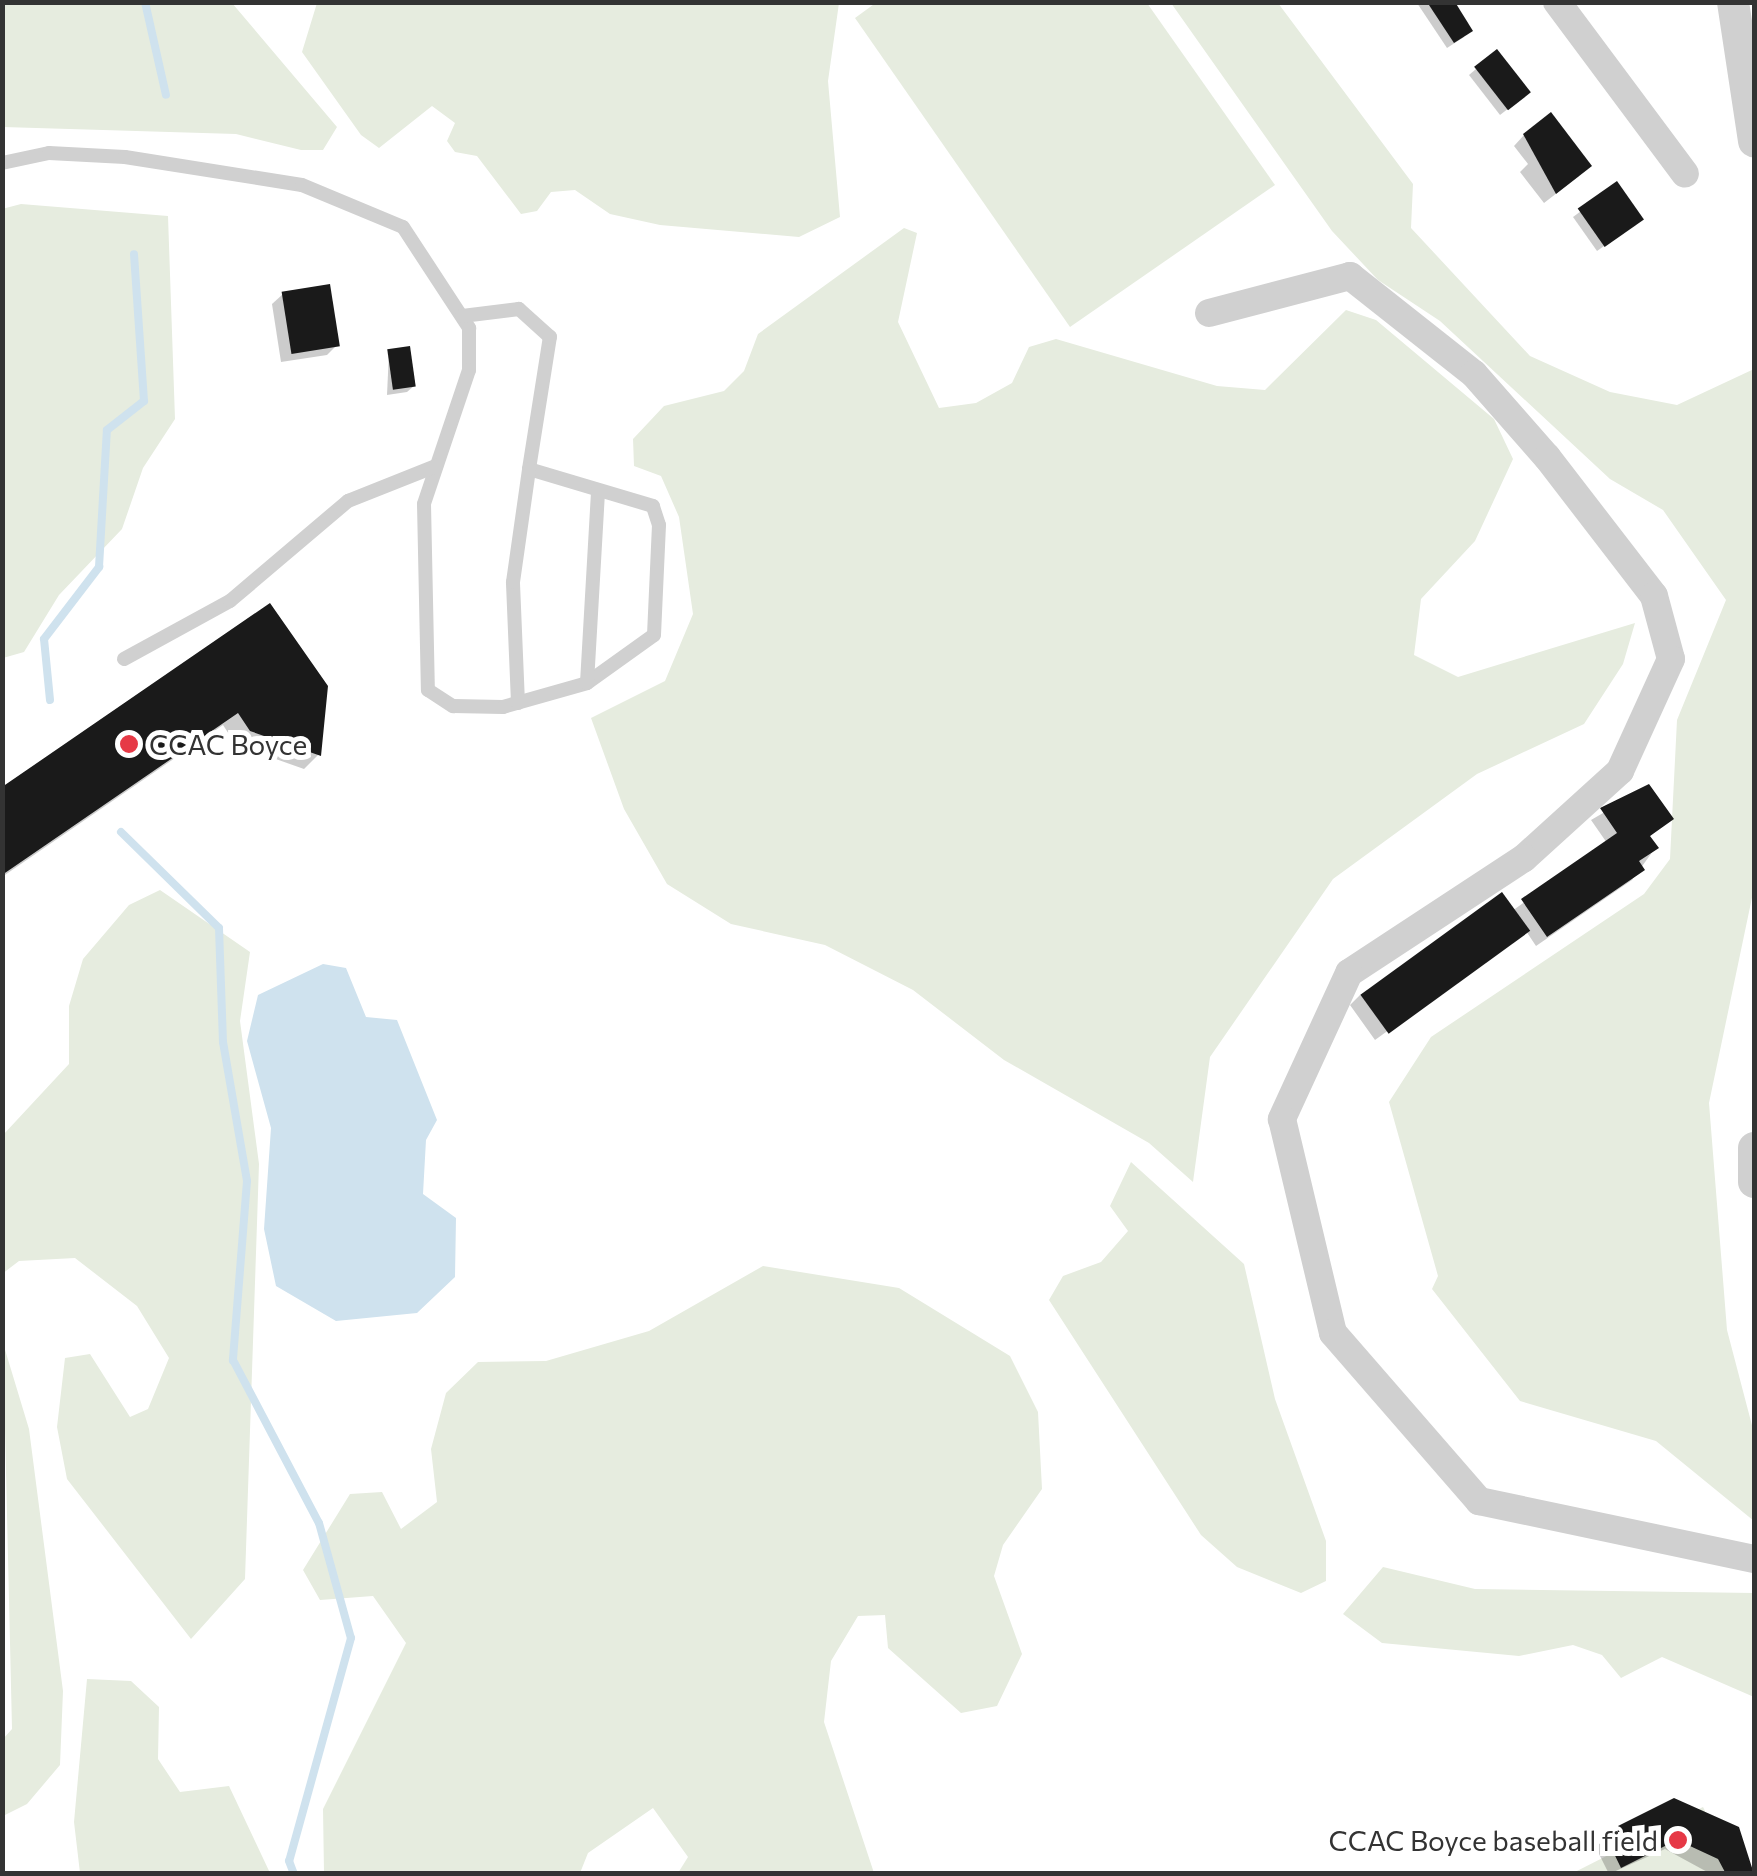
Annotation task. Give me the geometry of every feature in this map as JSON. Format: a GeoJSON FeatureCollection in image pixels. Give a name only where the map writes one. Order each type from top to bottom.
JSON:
{"type":"FeatureCollection","features":[{"type":"Feature","properties":{"kind":"street"},"geometry":{"type":"LineString","coordinates":[[1557,2],[1685,174]]}},
{"type":"Feature","properties":{"kind":"street"},"geometry":{"type":"LineString","coordinates":[[1733,2],[1754,141]]}},
{"type":"Feature","properties":{"kind":"street"},"geometry":{"type":"LineString","coordinates":[[1210,313],[1350,276],[1474,374],[1547,457],[1654,596],[1671,658],[1620,771],[1524,858],[1349,973],[1282,1119],[1334,1333],[1479,1500],[1754,1558]]}},
{"type":"Feature","properties":{"kind":"street"},"geometry":{"type":"LineString","coordinates":[[1754,1148],[1754,1182]]}},
{"type":"Feature","properties":{"kind":"lane"},"geometry":{"type":"LineString","coordinates":[[2,163],[49,153],[125,157],[355,200],[403,227],[462,316],[470,370],[424,504],[428,690],[453,706],[518,703],[587,683],[659,626],[653,506],[530,469]]}},
{"type":"Feature","properties":{"kind":"lane"},"geometry":{"type":"LineString","coordinates":[[462,316],[519,309],[550,336],[514,582],[518,703]]}},
{"type":"Feature","properties":{"kind":"lane"},"geometry":{"type":"LineString","coordinates":[[124,659],[230,601],[348,501],[436,466]]}},
{"type":"Feature","properties":{"kind":"lane"},"geometry":{"type":"LineString","coordinates":[[587,683],[598,490]]}},
{"type":"Feature","properties":{"kind":"shaded area"},"geometry":{"type":"Polygon","coordinates":[[[3,2],[232,3],[337,127],[323,150],[301,150],[236,134],[3,127],[3,2]]]}},
{"type":"Feature","properties":{"kind":"shaded area"},"geometry":{"type":"Polygon","coordinates":[[[877,2],[1147,3],[1275,185],[1070,327],[855,18],[877,2]]]}},
{"type":"Feature","properties":{"kind":"shaded area"},"geometry":{"type":"Polygon","coordinates":[[[317,3],[839,3],[828,81],[840,217],[799,237],[660,225],[610,214],[575,190],[551,192],[537,211],[521,214],[477,156],[455,152],[447,141],[455,123],[432,106],[379,148],[361,135],[302,52],[317,3]]]}},
{"type":"Feature","properties":{"kind":"shaded area"},"geometry":{"type":"Polygon","coordinates":[[[1171,3],[1278,3],[1413,184],[1411,228],[1530,356],[1610,392],[1677,405],[1754,369],[1754,888],[1709,1103],[1727,1330],[1754,1433],[1754,1521],[1656,1441],[1520,1401],[1432,1289],[1438,1276],[1389,1102],[1431,1037],[1644,894],[1670,859],[1677,720],[1726,600],[1663,510],[1610,479],[1440,321],[1378,280],[1332,231],[1171,3]]]}},
{"type":"Feature","properties":{"kind":"shaded area"},"geometry":{"type":"Polygon","coordinates":[[[21,204],[168,216],[175,419],[143,468],[122,529],[59,595],[24,652],[3,658],[2,209],[21,204]]]}},
{"type":"Feature","properties":{"kind":"shaded area"},"geometry":{"type":"Polygon","coordinates":[[[904,228],[917,233],[898,322],[939,408],[976,403],[1012,383],[1029,347],[1056,339],[1217,386],[1265,390],[1346,310],[1376,320],[1494,419],[1513,459],[1475,541],[1421,599],[1414,655],[1458,677],[1635,623],[1623,664],[1584,724],[1477,774],[1333,879],[1210,1057],[1193,1182],[1149,1143],[1004,1060],[913,990],[825,945],[731,924],[667,884],[624,809],[591,718],[665,681],[693,614],[679,517],[661,476],[634,466],[633,439],[664,406],[724,391],[744,371],[758,334],[904,228]]]}},
{"type":"Feature","properties":{"kind":"shaded area"},"geometry":{"type":"Polygon","coordinates":[[[160,890],[250,952],[240,1021],[259,1164],[245,1579],[191,1639],[67,1479],[57,1427],[65,1358],[90,1354],[130,1417],[148,1409],[169,1358],[137,1306],[75,1258],[19,1261],[2,1274],[3,1135],[69,1064],[69,1006],[83,959],[129,905],[160,890]]]}},
{"type":"Feature","properties":{"kind":"shaded area"},"geometry":{"type":"Polygon","coordinates":[[[1131,1162],[1244,1264],[1275,1399],[1326,1541],[1326,1581],[1301,1593],[1237,1567],[1201,1535],[1049,1300],[1063,1276],[1101,1262],[1128,1231],[1110,1206],[1131,1162]]]}},
{"type":"Feature","properties":{"kind":"shaded area"},"geometry":{"type":"Polygon","coordinates":[[[763,1266],[899,1288],[1010,1356],[1038,1412],[1042,1489],[1003,1545],[994,1576],[1022,1654],[997,1706],[961,1713],[888,1648],[885,1615],[858,1616],[831,1661],[824,1722],[874,1873],[678,1873],[688,1857],[653,1808],[588,1853],[580,1873],[324,1873],[323,1809],[406,1643],[373,1596],[320,1600],[303,1570],[350,1494],[382,1492],[401,1529],[437,1502],[431,1449],[446,1393],[478,1362],[546,1361],[649,1331],[763,1266]]]}},
{"type":"Feature","properties":{"kind":"shaded area"},"geometry":{"type":"Polygon","coordinates":[[[3,1343],[29,1429],[63,1691],[60,1765],[27,1804],[3,1816],[3,1739],[12,1729],[3,1343]]]}},
{"type":"Feature","properties":{"kind":"shaded area"},"geometry":{"type":"Polygon","coordinates":[[[1383,1567],[1475,1589],[1754,1593],[1754,1697],[1662,1657],[1621,1678],[1602,1655],[1573,1645],[1519,1656],[1382,1643],[1343,1614],[1383,1567]]]}},
{"type":"Feature","properties":{"kind":"shaded area"},"geometry":{"type":"Polygon","coordinates":[[[87,1679],[131,1681],[159,1707],[158,1759],[180,1792],[229,1786],[270,1873],[80,1873],[74,1822],[87,1679]]]}},
{"type":"Feature","properties":{"kind":"shaded area","name":"CCAC Boyce baseball field"},"geometry":{"type":"Polygon","coordinates":[[[1703,1807],[1735,1873],[1571,1874],[1703,1807]]]}},
{"type":"Feature","properties":{"kind":"water"},"geometry":{"type":"Polygon","coordinates":[[[323,964],[346,968],[366,1017],[397,1020],[437,1120],[426,1140],[423,1194],[456,1218],[455,1277],[417,1313],[336,1321],[276,1286],[264,1229],[271,1128],[247,1041],[258,995],[323,964]]]}},
{"type":"Feature","properties":{"kind":"building"},"geometry":{"type":"Polygon","coordinates":[[[1427,2],[1455,2],[1473,31],[1454,43],[1427,2]]]}},
{"type":"Feature","properties":{"kind":"building"},"geometry":{"type":"Polygon","coordinates":[[[1497,49],[1531,92],[1508,110],[1474,67],[1497,49]]]}},
{"type":"Feature","properties":{"kind":"building"},"geometry":{"type":"Polygon","coordinates":[[[1551,112],[1592,166],[1556,194],[1523,134],[1551,112]]]}},
{"type":"Feature","properties":{"kind":"building"},"geometry":{"type":"Polygon","coordinates":[[[1617,181],[1644,220],[1605,247],[1578,209],[1617,181]]]}},
{"type":"Feature","properties":{"kind":"building"},"geometry":{"type":"Polygon","coordinates":[[[330,284],[340,346],[291,354],[282,292],[330,284]]]}},
{"type":"Feature","properties":{"kind":"building"},"geometry":{"type":"Polygon","coordinates":[[[410,346],[416,387],[393,390],[387,349],[410,346]]]}},
{"type":"Feature","properties":{"kind":"building","name":"CCAC Boyce"},"geometry":{"type":"Polygon","coordinates":[[[270,603],[328,686],[321,756],[250,731],[238,713],[2,875],[2,787],[270,603]]]}},
{"type":"Feature","properties":{"kind":"building"},"geometry":{"type":"Polygon","coordinates":[[[1649,784],[1674,819],[1650,836],[1659,848],[1639,861],[1645,870],[1547,937],[1521,899],[1617,833],[1600,808],[1649,784]]]}},
{"type":"Feature","properties":{"kind":"building"},"geometry":{"type":"Polygon","coordinates":[[[1502,892],[1530,931],[1389,1034],[1360,995],[1502,892]]]}},
{"type":"Feature","properties":{"kind":"building"},"geometry":{"type":"Polygon","coordinates":[[[1674,1798],[1739,1827],[1754,1874],[1726,1874],[1718,1859],[1677,1840],[1621,1868],[1604,1833],[1674,1798]]]}},
{"type":"Feature","properties":{"kind":"waterway"},"geometry":{"type":"LineString","coordinates":[[145,2],[166,95]]}},
{"type":"Feature","properties":{"kind":"waterway"},"geometry":{"type":"LineString","coordinates":[[50,700],[44,639],[99,567],[107,430],[144,401],[134,254]]}},
{"type":"Feature","properties":{"kind":"waterway"},"geometry":{"type":"LineString","coordinates":[[121,832],[219,928],[223,1042],[247,1181],[233,1360],[319,1523],[351,1638],[289,1861],[294,1874]]}},
{"type":"Feature","properties":{"kind":"place","name":"CCAC Boyce"},"geometry":{"type":"Point","coordinates":[129,744]}},
{"type":"Feature","properties":{"kind":"place","name":"CCAC Boyce baseball field"},"geometry":{"type":"Point","coordinates":[1678,1840]}}]}
